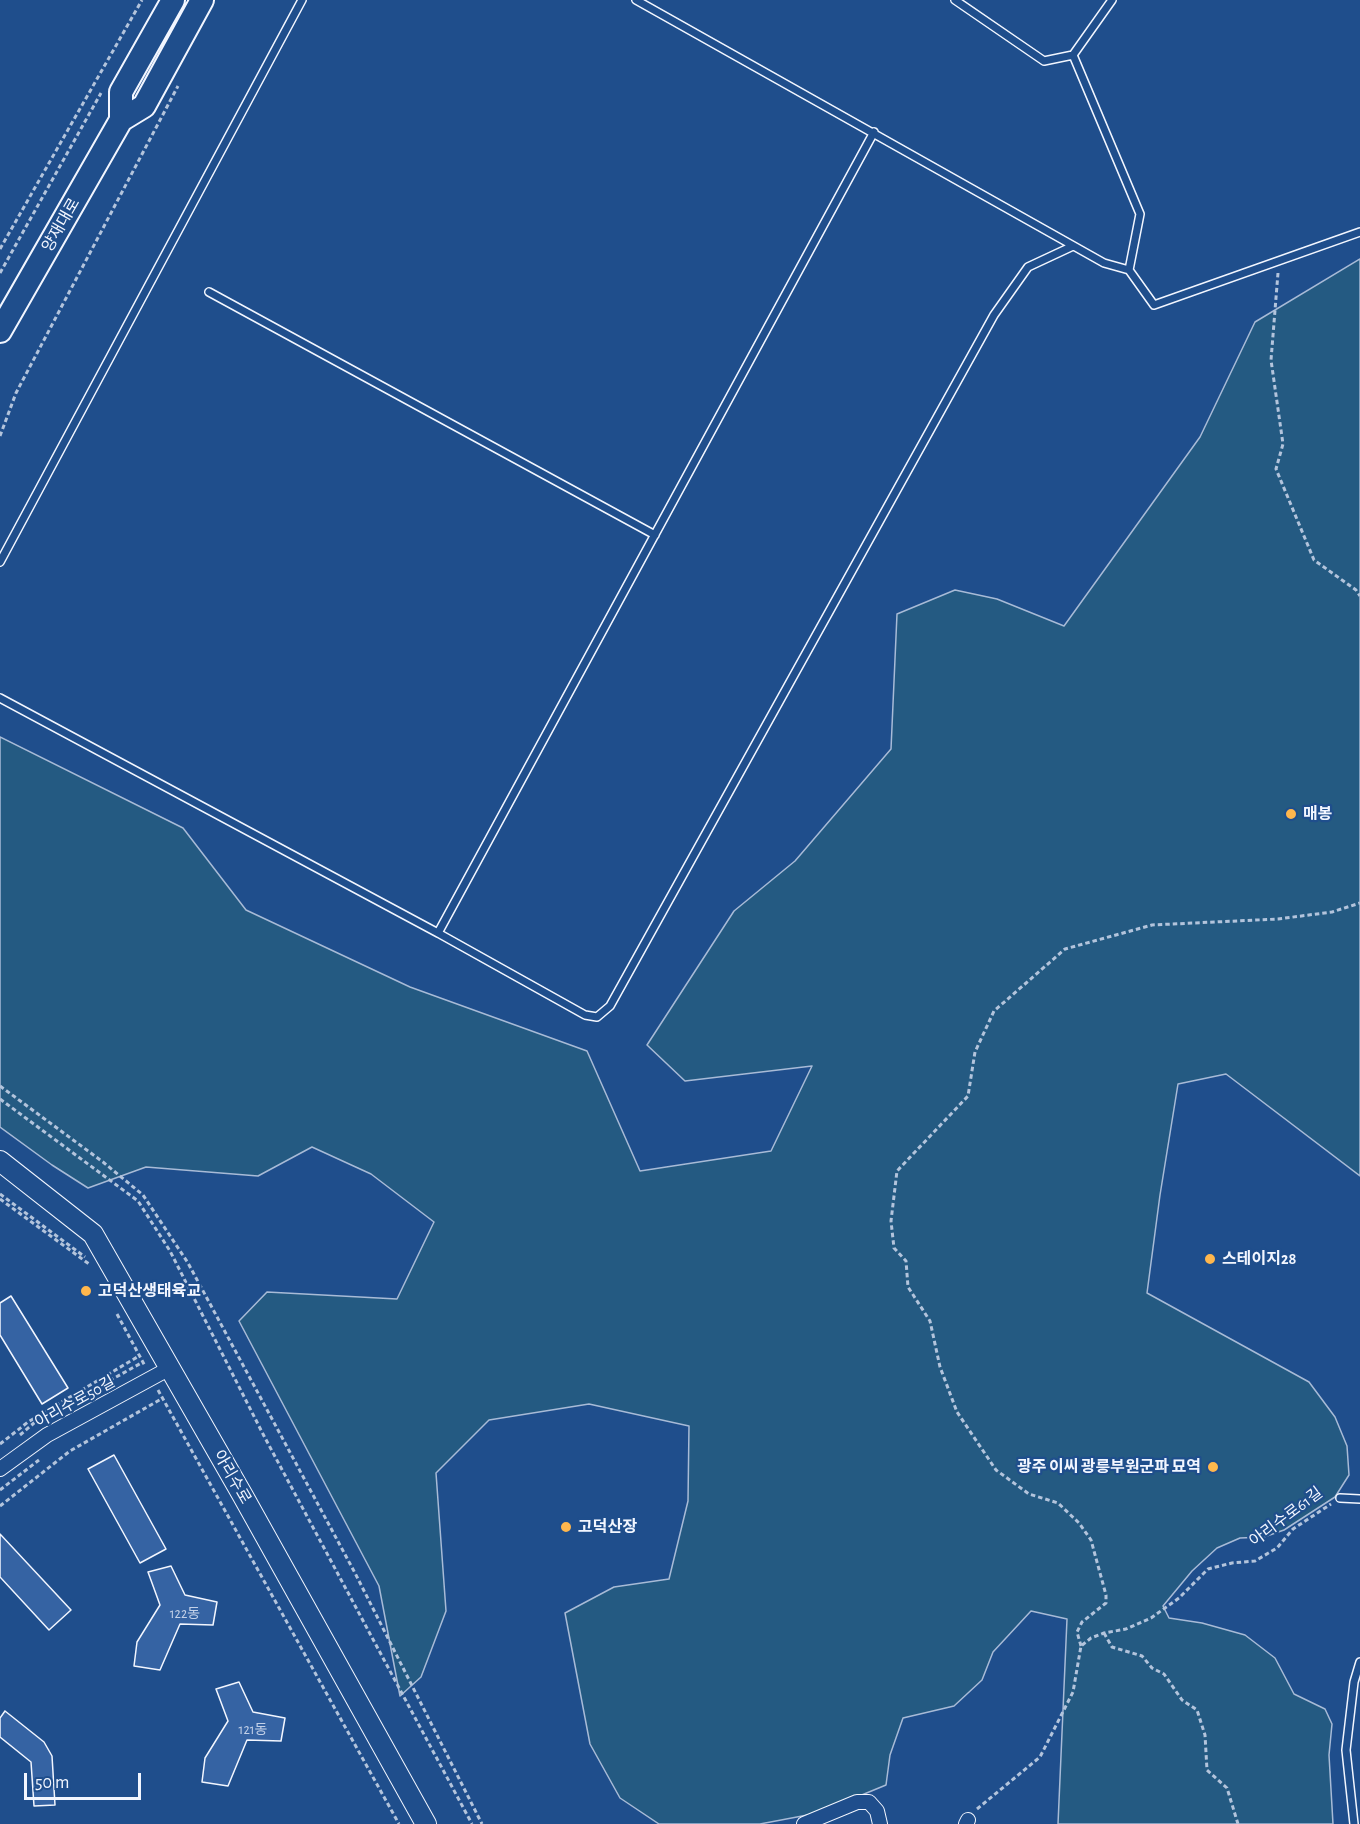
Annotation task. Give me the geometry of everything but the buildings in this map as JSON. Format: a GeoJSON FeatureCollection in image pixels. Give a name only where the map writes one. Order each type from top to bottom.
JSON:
{"type":"FeatureCollection","features":[{"type":"Feature","properties":{"kind":"main road","name":"양재대로"},"geometry":{"type":"LineString","coordinates":[[0,331],[121,120],[122,92],[173,0]]}},
{"type":"Feature","properties":{"kind":"main road","name":"양재대로"},"geometry":{"type":"LineString","coordinates":[[121,120],[144,106],[202,0]]}},
{"type":"Feature","properties":{"kind":"main road","name":"아리수로"},"geometry":{"type":"LineString","coordinates":[[0,1161],[93,1234],[159,1378],[261,1527],[426,1824]]}},
{"type":"Feature","properties":{"kind":"street","name":"아리수로50길"},"geometry":{"type":"LineString","coordinates":[[0,1469],[47,1435],[159,1378]]}},
{"type":"Feature","properties":{"kind":"street"},"geometry":{"type":"LineString","coordinates":[[804,1824],[857,1802],[869,1802],[877,1811],[880,1824]]}},
{"type":"Feature","properties":{"kind":"lane"},"geometry":{"type":"LineString","coordinates":[[0,562],[302,0]]}},
{"type":"Feature","properties":{"kind":"lane"},"geometry":{"type":"LineString","coordinates":[[636,0],[1104,263],[1129,270],[1154,305],[1360,232]]}},
{"type":"Feature","properties":{"kind":"lane"},"geometry":{"type":"LineString","coordinates":[[955,0],[1044,61],[1073,55],[1112,0]]}},
{"type":"Feature","properties":{"kind":"lane"},"geometry":{"type":"LineString","coordinates":[[1073,55],[1140,214],[1129,270]]}},
{"type":"Feature","properties":{"kind":"lane"},"geometry":{"type":"LineString","coordinates":[[438,933],[874,132]]}},
{"type":"Feature","properties":{"kind":"lane"},"geometry":{"type":"LineString","coordinates":[[0,698],[438,933],[585,1015],[597,1017],[610,1006],[994,315],[1028,267],[1073,246]]}},
{"type":"Feature","properties":{"kind":"lane"},"geometry":{"type":"LineString","coordinates":[[209,292],[655,535]]}},
{"type":"Feature","properties":{"kind":"lane","name":"아리수로61길"},"geometry":{"type":"LineString","coordinates":[[1340,1498],[1360,1499]]}},
{"type":"Feature","properties":{"kind":"lane"},"geometry":{"type":"LineString","coordinates":[[1354,1824],[1346,1750],[1354,1682],[1360,1662]]}},
{"type":"Feature","properties":{"kind":"path"},"geometry":{"type":"LineString","coordinates":[[0,249],[142,0]]}},
{"type":"Feature","properties":{"kind":"path"},"geometry":{"type":"LineString","coordinates":[[0,436],[16,393],[180,83]]}},
{"type":"Feature","properties":{"kind":"path"},"geometry":{"type":"LineString","coordinates":[[0,273],[102,91]]}},
{"type":"Feature","properties":{"kind":"path"},"geometry":{"type":"LineString","coordinates":[[1280,259],[1271,360],[1283,444],[1276,469],[1314,560],[1356,590],[1360,596]]}},
{"type":"Feature","properties":{"kind":"path"},"geometry":{"type":"LineString","coordinates":[[967,1822],[979,1807],[1040,1757],[1073,1692],[1081,1646],[1077,1632],[1082,1622],[1106,1603],[1106,1595],[1091,1540],[1078,1523],[1058,1503],[1029,1494],[996,1470],[957,1412],[940,1367],[930,1320],[908,1287],[906,1261],[894,1248],[891,1221],[897,1171],[968,1096],[975,1052],[994,1011],[1065,949],[1152,925],[1278,919],[1332,912],[1360,903]]}},
{"type":"Feature","properties":{"kind":"path"},"geometry":{"type":"LineString","coordinates":[[0,1086],[103,1161],[143,1195],[188,1263],[355,1574],[482,1824]]}},
{"type":"Feature","properties":{"kind":"path"},"geometry":{"type":"LineString","coordinates":[[0,1099],[138,1202],[145,1211],[170,1251],[264,1436],[472,1824]]}},
{"type":"Feature","properties":{"kind":"path"},"geometry":{"type":"LineString","coordinates":[[0,1194],[92,1264],[0,1199]]}},
{"type":"Feature","properties":{"kind":"path"},"geometry":{"type":"LineString","coordinates":[[112,1305],[140,1356],[159,1378],[405,1824]]}},
{"type":"Feature","properties":{"kind":"path"},"geometry":{"type":"LineString","coordinates":[[120,1311],[145,1361]]}},
{"type":"Feature","properties":{"kind":"path"},"geometry":{"type":"LineString","coordinates":[[0,1444],[28,1422],[140,1356]]}},
{"type":"Feature","properties":{"kind":"path"},"geometry":{"type":"LineString","coordinates":[[17,1437],[34,1423],[145,1361]]}},
{"type":"Feature","properties":{"kind":"path"},"geometry":{"type":"LineString","coordinates":[[159,1378],[162,1398],[399,1824]]}},
{"type":"Feature","properties":{"kind":"path"},"geometry":{"type":"LineString","coordinates":[[0,1506],[70,1451],[162,1398]]}},
{"type":"Feature","properties":{"kind":"path"},"geometry":{"type":"LineString","coordinates":[[0,1490],[48,1454]]}},
{"type":"Feature","properties":{"kind":"path","name":"아리수로61길"},"geometry":{"type":"LineString","coordinates":[[1081,1646],[1091,1638],[1126,1629],[1152,1618],[1179,1598],[1208,1569],[1255,1561],[1263,1557],[1277,1548],[1293,1529],[1340,1498]]}},
{"type":"Feature","properties":{"kind":"path"},"geometry":{"type":"LineString","coordinates":[[1104,1633],[1112,1647],[1142,1656],[1152,1668],[1164,1674],[1182,1700],[1197,1710],[1205,1735],[1207,1770],[1227,1788],[1238,1824]]}},
{"type":"Feature","properties":{"kind":"shaded area"},"geometry":{"type":"Polygon","coordinates":[[[1360,259],[1360,1176],[1226,1074],[1178,1084],[1147,1293],[1309,1382],[1335,1417],[1347,1446],[1349,1475],[1335,1497],[1284,1530],[1264,1537],[1240,1538],[1217,1548],[1192,1571],[1163,1606],[1169,1618],[1202,1623],[1245,1635],[1275,1658],[1294,1694],[1325,1709],[1332,1724],[1329,1755],[1333,1824],[1058,1824],[1067,1619],[1031,1611],[993,1652],[982,1680],[954,1706],[903,1718],[890,1755],[886,1785],[818,1813],[760,1824],[659,1824],[620,1798],[590,1744],[565,1613],[614,1587],[669,1579],[688,1501],[689,1426],[589,1404],[489,1420],[436,1473],[446,1611],[421,1677],[400,1696],[379,1586],[239,1321],[267,1292],[397,1299],[434,1222],[371,1174],[312,1147],[258,1176],[146,1167],[88,1188],[0,1127],[0,737],[183,828],[246,910],[410,987],[587,1051],[640,1171],[771,1151],[812,1066],[685,1081],[647,1045],[734,911],[795,861],[891,749],[897,614],[955,590],[997,599],[1064,626],[1200,437],[1255,322],[1360,259]]]}},
{"type":"Feature","properties":{"kind":"place","name":"매봉"},"geometry":{"type":"Point","coordinates":[1291,814]}},
{"type":"Feature","properties":{"kind":"place","name":"스테이지28"},"geometry":{"type":"Point","coordinates":[1210,1259]}},
{"type":"Feature","properties":{"kind":"place","name":"고덕산생태육교"},"geometry":{"type":"Point","coordinates":[86,1291]}},
{"type":"Feature","properties":{"kind":"place","name":"광주 이씨 광릉부원군파 묘역"},"geometry":{"type":"Point","coordinates":[1213,1467]}},
{"type":"Feature","properties":{"kind":"place","name":"고덕산장"},"geometry":{"type":"Point","coordinates":[566,1527]}}]}
